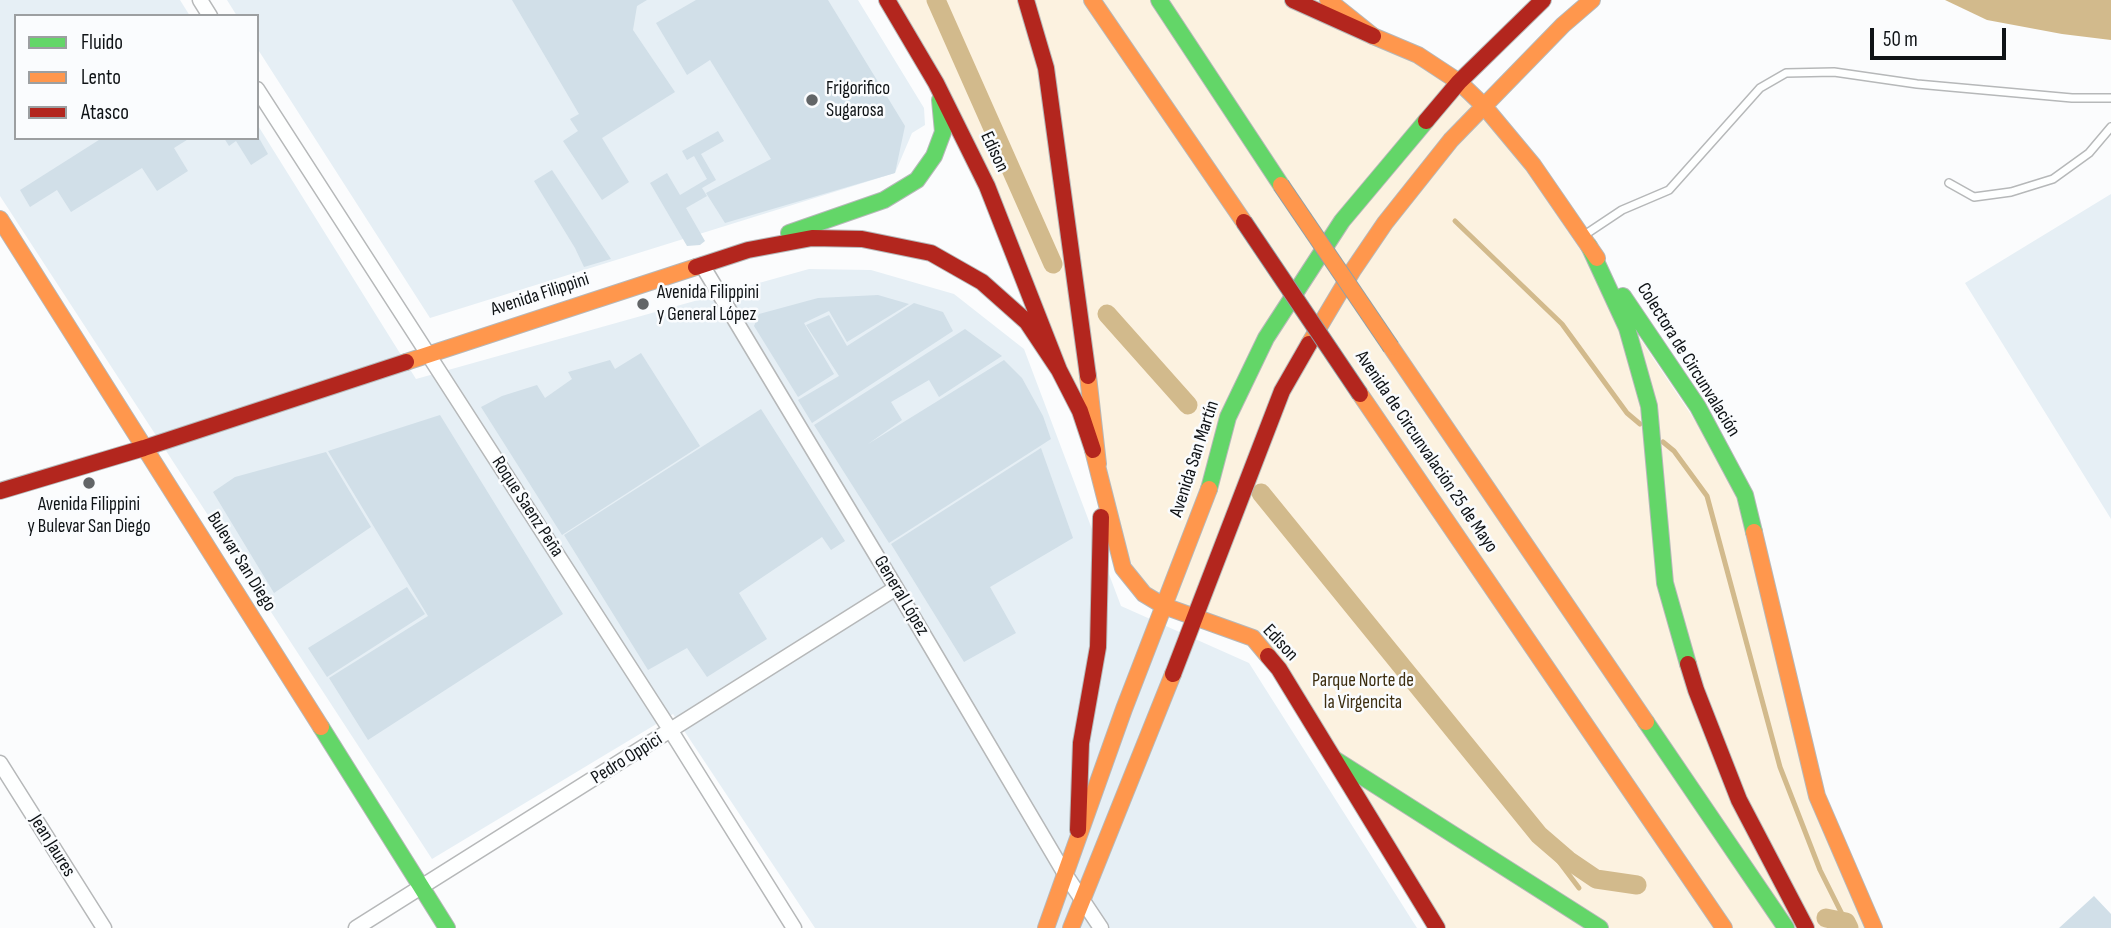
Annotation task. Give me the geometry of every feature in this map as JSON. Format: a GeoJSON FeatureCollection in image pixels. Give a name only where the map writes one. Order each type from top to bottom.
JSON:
{"type":"FeatureCollection","features":[{"type":"Feature","properties":{"kind":"main road","name":"Edison"},"geometry":{"type":"LineString","coordinates":[[887,0],[936,83],[987,186],[1059,370]]}},
{"type":"Feature","properties":{"kind":"main road"},"geometry":{"type":"LineString","coordinates":[[1026,0],[1046,68],[1081,314],[1098,464]]}},
{"type":"Feature","properties":{"kind":"main road","name":"Avenida de Circunvalación 25 de Mayo"},"geometry":{"type":"LineString","coordinates":[[1092,0],[1724,928]]}},
{"type":"Feature","properties":{"kind":"main road","name":"Avenida de Circunvalación 25 de Mayo"},"geometry":{"type":"LineString","coordinates":[[1159,0],[1281,185],[1786,928]]}},
{"type":"Feature","properties":{"kind":"main road"},"geometry":{"type":"LineString","coordinates":[[1293,0],[1373,36]]}},
{"type":"Feature","properties":{"kind":"main road","name":"Colectora de Circunvalación"},"geometry":{"type":"LineString","coordinates":[[1328,0],[1373,36],[1418,55],[1459,82],[1483,105],[1533,165],[1698,407],[1745,495],[1817,796],[1874,928]]}},
{"type":"Feature","properties":{"kind":"main road","name":"Avenida San Martín"},"geometry":{"type":"LineString","coordinates":[[1046,928],[1078,834],[1211,485],[1228,416],[1266,338],[1342,221],[1459,82],[1543,0]]}},
{"type":"Feature","properties":{"kind":"main road"},"geometry":{"type":"LineString","coordinates":[[1071,928],[1195,619],[1282,391],[1353,270],[1385,223],[1451,140],[1483,105],[1563,25],[1592,0]]}},
{"type":"Feature","properties":{"kind":"main road"},"geometry":{"type":"LineString","coordinates":[[748,250],[806,226],[884,200],[917,180],[934,156],[943,132],[942,108],[936,83]]}},
{"type":"Feature","properties":{"kind":"main road","name":"Bulevar San Diego"},"geometry":{"type":"LineString","coordinates":[[0,219],[447,928]]}},
{"type":"Feature","properties":{"kind":"main road","name":"Avenida Filippini"},"geometry":{"type":"LineString","coordinates":[[0,491],[144,448],[748,250],[812,238],[862,239],[931,253],[982,282],[1027,322],[1059,370]]}},
{"type":"Feature","properties":{"kind":"main road"},"geometry":{"type":"LineString","coordinates":[[1586,241],[1626,328],[1649,406],[1665,583],[1696,690],[1739,800],[1806,928]]}},
{"type":"Feature","properties":{"kind":"main road"},"geometry":{"type":"LineString","coordinates":[[1059,370],[1080,411],[1098,464]]}},
{"type":"Feature","properties":{"kind":"main road","name":"Edison"},"geometry":{"type":"LineString","coordinates":[[1098,464],[1101,491],[1123,568],[1144,594],[1164,606],[1253,638],[1279,669],[1437,928]]}},
{"type":"Feature","properties":{"kind":"main road"},"geometry":{"type":"LineString","coordinates":[[1078,834],[1081,743],[1098,647],[1101,491]]}},
{"type":"Feature","properties":{"kind":"main road"},"geometry":{"type":"LineString","coordinates":[[1336,760],[1600,928]]}},
{"type":"Feature","properties":{"kind":"street","name":"Roque Saenz Peña"},"geometry":{"type":"LineString","coordinates":[[259,92],[671,731],[794,928]]}},
{"type":"Feature","properties":{"kind":"street","name":"General López"},"geometry":{"type":"LineString","coordinates":[[702,265],[1065,874],[1101,928]]}},
{"type":"Feature","properties":{"kind":"street","name":"Pedro Oppici"},"geometry":{"type":"LineString","coordinates":[[356,928],[896,588]]}},
{"type":"Feature","properties":{"kind":"street","name":"Jean Jaures"},"geometry":{"type":"LineString","coordinates":[[0,763],[104,928]]}},
{"type":"Feature","properties":{"kind":"lane"},"geometry":{"type":"LineString","coordinates":[[1586,241],[1622,210],[1669,190],[1760,89],[1786,73],[1833,72],[1917,84],[2072,98],[2111,98]]}},
{"type":"Feature","properties":{"kind":"lane"},"geometry":{"type":"LineString","coordinates":[[1949,183],[1974,197],[2011,192],[2053,179],[2089,153],[2111,127]]}},
{"type":"Feature","properties":{"kind":"shaded area"},"geometry":{"type":"Polygon","coordinates":[[[0,0],[180,0],[189,14],[14,14],[14,140],[259,140],[259,127],[416,379],[809,269],[871,270],[954,294],[1024,349],[1121,606],[1249,663],[1417,928],[815,928],[673,714],[432,859],[0,196],[0,0]]]}},
{"type":"Feature","properties":{"kind":"shaded area","name":"Frigorifico Sugarosa"},"geometry":{"type":"Polygon","coordinates":[[[227,0],[858,0],[924,108],[925,125],[912,133],[895,173],[430,318],[259,51],[259,14],[236,14],[227,0]]]}},
{"type":"Feature","properties":{"kind":"shaded area"},"geometry":{"type":"Polygon","coordinates":[[[1945,0],[2111,0],[2111,40],[1987,20],[1945,0]]]}},
{"type":"Feature","properties":{"kind":"shaded area"},"geometry":{"type":"Polygon","coordinates":[[[2111,194],[2111,519],[1965,283],[2111,194]]]}},
{"type":"Feature","properties":{"kind":"green space","name":"Parque Norte de la Virgencita"},"geometry":{"type":"Polygon","coordinates":[[[887,0],[1328,0],[1483,105],[1745,495],[1817,796],[1874,928],[1437,928],[1253,639],[1144,594],[1102,491],[1024,283],[887,0]]]}},
{"type":"Feature","properties":{"kind":"building"},"geometry":{"type":"Polygon","coordinates":[[[512,0],[647,0],[637,6],[633,30],[675,92],[602,138],[629,182],[602,200],[563,141],[578,131],[570,119],[579,114],[512,0]]]}},
{"type":"Feature","properties":{"kind":"building","name":"Frigorifico Sugarosa"},"geometry":{"type":"Polygon","coordinates":[[[696,0],[828,0],[905,126],[895,173],[725,223],[706,193],[771,159],[710,60],[687,75],[656,23],[696,0]]]}},
{"type":"Feature","properties":{"kind":"building"},"geometry":{"type":"Polygon","coordinates":[[[718,131],[724,141],[701,154],[716,180],[702,188],[707,196],[686,208],[705,241],[700,245],[687,246],[650,183],[667,173],[680,195],[707,179],[694,156],[687,160],[682,151],[718,131]]]}},
{"type":"Feature","properties":{"kind":"building"},"geometry":{"type":"Polygon","coordinates":[[[259,138],[268,154],[251,165],[236,141],[229,146],[225,140],[259,138]]]}},
{"type":"Feature","properties":{"kind":"building"},"geometry":{"type":"Polygon","coordinates":[[[99,140],[187,140],[174,148],[188,171],[157,191],[142,168],[71,212],[57,190],[30,207],[20,190],[99,140]]]}},
{"type":"Feature","properties":{"kind":"building"},"geometry":{"type":"Polygon","coordinates":[[[552,170],[611,259],[584,267],[534,181],[552,170]]]}},
{"type":"Feature","properties":{"kind":"building"},"geometry":{"type":"Polygon","coordinates":[[[878,295],[909,304],[847,342],[829,311],[804,323],[834,374],[798,397],[754,326],[759,314],[818,298],[878,295]]]}},
{"type":"Feature","properties":{"kind":"building"},"geometry":{"type":"Polygon","coordinates":[[[914,303],[943,312],[953,331],[812,423],[798,400],[839,376],[806,325],[829,315],[847,346],[914,303]]]}},
{"type":"Feature","properties":{"kind":"building"},"geometry":{"type":"Polygon","coordinates":[[[965,329],[1002,356],[939,397],[929,380],[891,402],[902,420],[868,444],[1004,360],[1022,378],[1043,416],[1051,439],[889,543],[814,425],[965,329]]]}},
{"type":"Feature","properties":{"kind":"building"},"geometry":{"type":"Polygon","coordinates":[[[641,353],[700,446],[562,535],[481,407],[502,396],[537,385],[545,398],[572,379],[568,372],[610,360],[615,369],[641,353]]]}},
{"type":"Feature","properties":{"kind":"building"},"geometry":{"type":"Polygon","coordinates":[[[761,409],[845,541],[831,550],[822,537],[739,593],[767,639],[707,677],[687,648],[648,670],[564,535],[761,409]]]}},
{"type":"Feature","properties":{"kind":"building"},"geometry":{"type":"Polygon","coordinates":[[[440,415],[563,614],[368,740],[329,678],[428,616],[328,451],[440,415]]]}},
{"type":"Feature","properties":{"kind":"building"},"geometry":{"type":"Polygon","coordinates":[[[1041,448],[1073,538],[990,587],[1016,633],[964,662],[891,544],[1041,448]]]}},
{"type":"Feature","properties":{"kind":"building"},"geometry":{"type":"Polygon","coordinates":[[[326,452],[371,527],[274,593],[213,492],[235,477],[326,452]]]}},
{"type":"Feature","properties":{"kind":"building"},"geometry":{"type":"Polygon","coordinates":[[[407,587],[425,614],[327,677],[308,648],[407,587]]]}},
{"type":"Feature","properties":{"kind":"building"},"geometry":{"type":"Polygon","coordinates":[[[2094,896],[2111,914],[2111,928],[2059,928],[2094,896]]]}},
{"type":"Feature","properties":{"kind":"waterway"},"geometry":{"type":"LineString","coordinates":[[936,0],[1053,264]]}},
{"type":"Feature","properties":{"kind":"waterway"},"geometry":{"type":"LineString","coordinates":[[1455,221],[1562,324],[1627,413],[1640,424]]}},
{"type":"Feature","properties":{"kind":"waterway"},"geometry":{"type":"LineString","coordinates":[[1107,314],[1188,405]]}},
{"type":"Feature","properties":{"kind":"waterway"},"geometry":{"type":"LineString","coordinates":[[1663,442],[1674,451],[1707,496],[1780,767],[1820,870],[1846,922]]}},
{"type":"Feature","properties":{"kind":"waterway"},"geometry":{"type":"LineString","coordinates":[[1261,493],[1539,835],[1596,879],[1637,885]]}},
{"type":"Feature","properties":{"kind":"waterway"},"geometry":{"type":"LineString","coordinates":[[1539,835],[1579,888]]}},
{"type":"Feature","properties":{"kind":"waterway"},"geometry":{"type":"LineString","coordinates":[[1826,918],[1846,922],[1849,928]]}},
{"type":"Feature","properties":{"kind":"traffic: fast"},"geometry":{"type":"LineString","coordinates":[[1159,0],[1281,185]]}},
{"type":"Feature","properties":{"kind":"traffic: fast"},"geometry":{"type":"LineString","coordinates":[[789,233],[884,200],[917,180],[934,156],[943,132],[940,100]]}},
{"type":"Feature","properties":{"kind":"traffic: fast"},"geometry":{"type":"LineString","coordinates":[[1209,489],[1228,417],[1266,338],[1342,221],[1426,121]]}},
{"type":"Feature","properties":{"kind":"traffic: fast"},"geometry":{"type":"LineString","coordinates":[[1589,246],[1627,328],[1649,406],[1665,583],[1688,664]]}},
{"type":"Feature","properties":{"kind":"traffic: fast"},"geometry":{"type":"LineString","coordinates":[[1623,296],[1698,407],[1745,495],[1754,532]]}},
{"type":"Feature","properties":{"kind":"traffic: fast"},"geometry":{"type":"LineString","coordinates":[[1646,722],[1786,928]]}},
{"type":"Feature","properties":{"kind":"traffic: fast"},"geometry":{"type":"LineString","coordinates":[[321,727],[447,928]]}},
{"type":"Feature","properties":{"kind":"traffic: fast"},"geometry":{"type":"LineString","coordinates":[[1336,760],[1600,928]]}},
{"type":"Feature","properties":{"kind":"traffic: slow"},"geometry":{"type":"LineString","coordinates":[[1092,0],[1244,222]]}},
{"type":"Feature","properties":{"kind":"traffic: slow"},"geometry":{"type":"LineString","coordinates":[[1328,0],[1373,36],[1418,55],[1459,82],[1483,105],[1533,165],[1597,258]]}},
{"type":"Feature","properties":{"kind":"traffic: slow"},"geometry":{"type":"LineString","coordinates":[[1309,344],[1385,223],[1451,140],[1563,25],[1592,0]]}},
{"type":"Feature","properties":{"kind":"traffic: slow"},"geometry":{"type":"LineString","coordinates":[[1281,185],[1391,347]]}},
{"type":"Feature","properties":{"kind":"traffic: slow"},"geometry":{"type":"LineString","coordinates":[[0,219],[321,727]]}},
{"type":"Feature","properties":{"kind":"traffic: slow"},"geometry":{"type":"LineString","coordinates":[[406,362],[696,267]]}},
{"type":"Feature","properties":{"kind":"traffic: slow"},"geometry":{"type":"LineString","coordinates":[[1391,347],[1646,722]]}},
{"type":"Feature","properties":{"kind":"traffic: slow"},"geometry":{"type":"LineString","coordinates":[[1088,376],[1098,464]]}},
{"type":"Feature","properties":{"kind":"traffic: slow"},"geometry":{"type":"LineString","coordinates":[[1360,394],[1724,928]]}},
{"type":"Feature","properties":{"kind":"traffic: slow"},"geometry":{"type":"LineString","coordinates":[[1093,450],[1123,568],[1144,594],[1164,606],[1253,638],[1268,656]]}},
{"type":"Feature","properties":{"kind":"traffic: slow"},"geometry":{"type":"LineString","coordinates":[[1046,928],[1124,709],[1209,489]]}},
{"type":"Feature","properties":{"kind":"traffic: slow"},"geometry":{"type":"LineString","coordinates":[[1754,532],[1817,796],[1874,928]]}},
{"type":"Feature","properties":{"kind":"traffic: slow"},"geometry":{"type":"LineString","coordinates":[[1071,928],[1173,674]]}},
{"type":"Feature","properties":{"kind":"traffic: jam"},"geometry":{"type":"LineString","coordinates":[[887,0],[936,83],[987,186],[1059,370],[1080,411],[1093,450]]}},
{"type":"Feature","properties":{"kind":"traffic: jam"},"geometry":{"type":"LineString","coordinates":[[1026,0],[1046,68],[1088,376]]}},
{"type":"Feature","properties":{"kind":"traffic: jam"},"geometry":{"type":"LineString","coordinates":[[1293,0],[1373,36]]}},
{"type":"Feature","properties":{"kind":"traffic: jam"},"geometry":{"type":"LineString","coordinates":[[1426,121],[1459,82],[1543,0]]}},
{"type":"Feature","properties":{"kind":"traffic: jam"},"geometry":{"type":"LineString","coordinates":[[1244,222],[1360,394]]}},
{"type":"Feature","properties":{"kind":"traffic: jam"},"geometry":{"type":"LineString","coordinates":[[696,267],[748,250],[812,238],[862,239],[931,253],[982,282],[1027,322],[1059,370]]}},
{"type":"Feature","properties":{"kind":"traffic: jam"},"geometry":{"type":"LineString","coordinates":[[1173,674],[1282,391],[1309,344]]}},
{"type":"Feature","properties":{"kind":"traffic: jam"},"geometry":{"type":"LineString","coordinates":[[0,491],[144,448],[406,362]]}},
{"type":"Feature","properties":{"kind":"traffic: jam"},"geometry":{"type":"LineString","coordinates":[[1078,830],[1081,743],[1098,647],[1101,517]]}},
{"type":"Feature","properties":{"kind":"traffic: jam"},"geometry":{"type":"LineString","coordinates":[[1268,656],[1279,669],[1437,928]]}},
{"type":"Feature","properties":{"kind":"traffic: jam"},"geometry":{"type":"LineString","coordinates":[[1688,664],[1739,800],[1806,928]]}},
{"type":"Feature","properties":{"kind":"place","name":"Frigorifico Sugarosa"},"geometry":{"type":"Point","coordinates":[812,100]}},
{"type":"Feature","properties":{"kind":"place","name":"Avenida Filippini y General López"},"geometry":{"type":"Point","coordinates":[643,304]}},
{"type":"Feature","properties":{"kind":"place","name":"Avenida Filippini y Bulevar San Diego"},"geometry":{"type":"Point","coordinates":[89,483]}}]}
